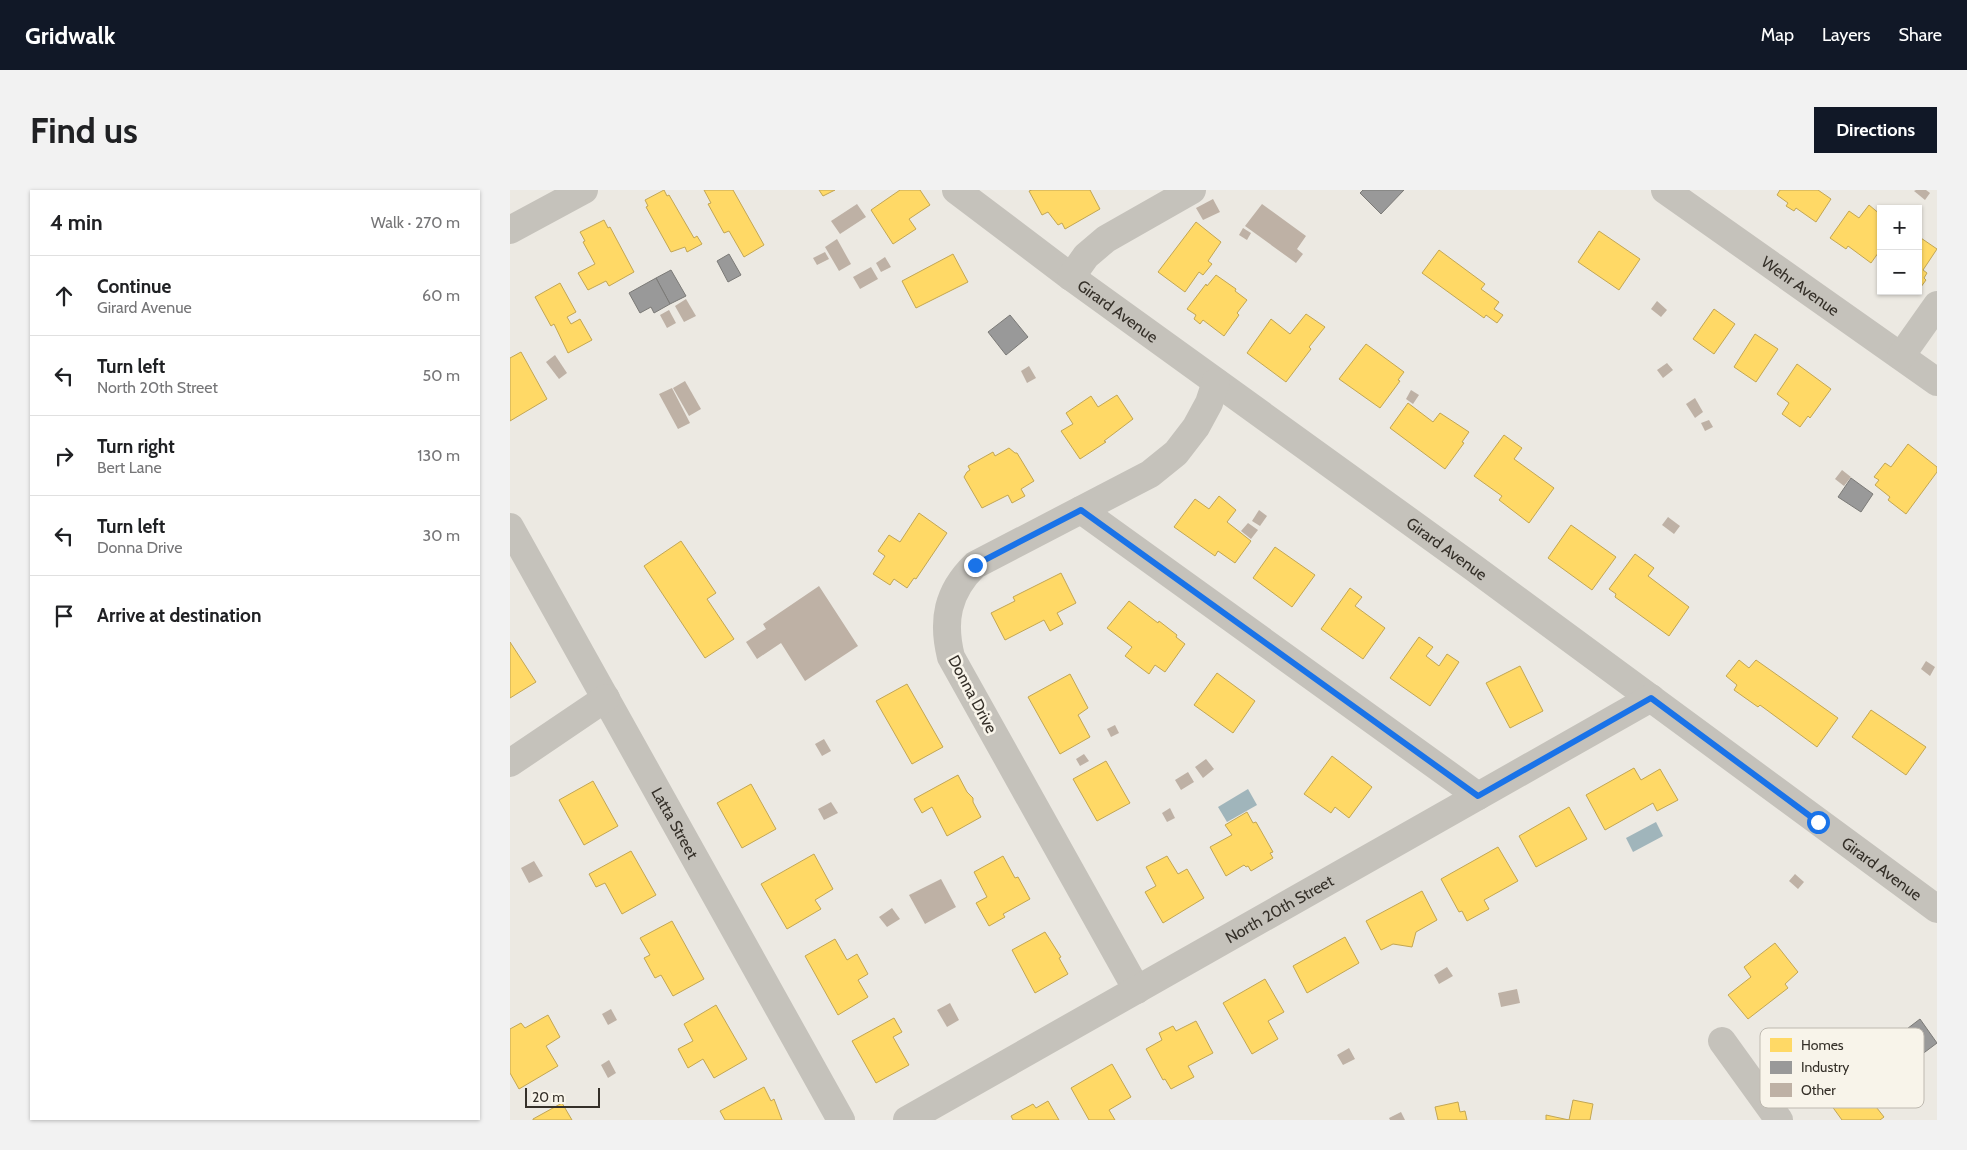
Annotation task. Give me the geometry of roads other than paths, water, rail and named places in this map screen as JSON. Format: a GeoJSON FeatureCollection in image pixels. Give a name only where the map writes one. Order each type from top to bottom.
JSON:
{"type":"FeatureCollection","features":[{"type":"Feature","properties":{"kind":"street"},"geometry":{"type":"LineString","coordinates":[[510,230],[584,190]]}},
{"type":"Feature","properties":{"kind":"street","name":"Girard Avenue"},"geometry":{"type":"LineString","coordinates":[[956,190],[1071,277],[1651,698],[1937,909]]}},
{"type":"Feature","properties":{"kind":"street"},"geometry":{"type":"LineString","coordinates":[[1071,277],[1086,256],[1106,239],[1192,190]]}},
{"type":"Feature","properties":{"kind":"street","name":"Wehr Avenue"},"geometry":{"type":"LineString","coordinates":[[1665,190],[1937,382]]}},
{"type":"Feature","properties":{"kind":"street"},"geometry":{"type":"LineString","coordinates":[[1901,356],[1937,305]]}},
{"type":"Feature","properties":{"kind":"street","name":"Donna Drive"},"geometry":{"type":"LineString","coordinates":[[1137,990],[951,657],[946,637],[946,614],[954,592],[966,573],[975,565],[1150,474],[1176,453],[1196,427],[1209,403],[1216,382]]}},
{"type":"Feature","properties":{"kind":"street"},"geometry":{"type":"LineString","coordinates":[[1081,510],[1478,796]]}},
{"type":"Feature","properties":{"kind":"street","name":"Latta Street"},"geometry":{"type":"LineString","coordinates":[[510,527],[841,1120]]}},
{"type":"Feature","properties":{"kind":"street"},"geometry":{"type":"LineString","coordinates":[[510,763],[606,698]]}},
{"type":"Feature","properties":{"kind":"street","name":"North 20th Street"},"geometry":{"type":"LineString","coordinates":[[907,1120],[1651,698]]}},
{"type":"Feature","properties":{"kind":"street"},"geometry":{"type":"LineString","coordinates":[[1722,1041],[1760,1095]]}},
{"type":"Feature","properties":{"kind":"street"},"geometry":{"type":"LineString","coordinates":[[1769,1108],[1778,1120]]}},
{"type":"Feature","properties":{"kind":"water"},"geometry":{"type":"Polygon","coordinates":[[[1248,789],[1257,805],[1227,822],[1218,807],[1248,789]]]}},
{"type":"Feature","properties":{"kind":"water"},"geometry":{"type":"Polygon","coordinates":[[[1656,822],[1663,836],[1633,852],[1626,838],[1656,822]]]}}]}
